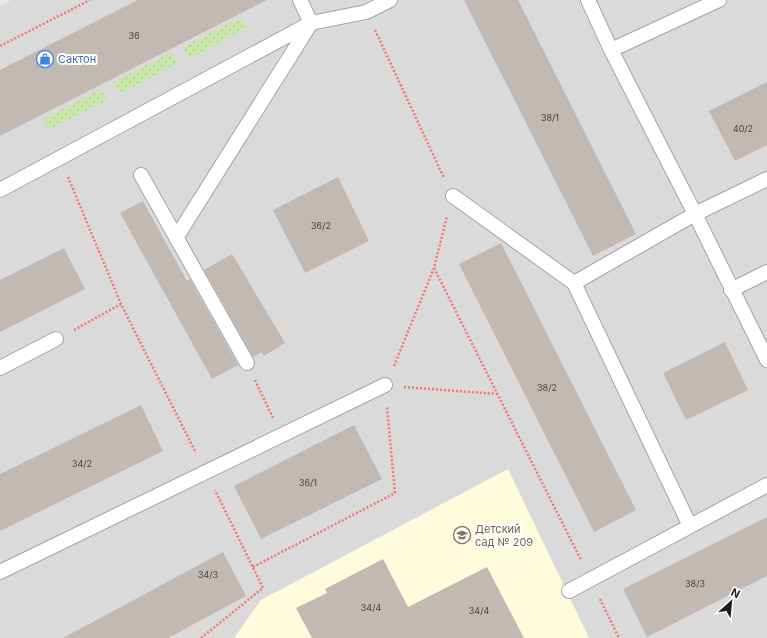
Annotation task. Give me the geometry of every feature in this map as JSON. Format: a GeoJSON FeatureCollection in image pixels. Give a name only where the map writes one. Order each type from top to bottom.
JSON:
{"type":"FeatureCollection","features":[{"type":"Feature","properties":{"kind":"lane"},"geometry":{"type":"LineString","coordinates":[[300,0],[311,23]]}},
{"type":"Feature","properties":{"kind":"lane"},"geometry":{"type":"LineString","coordinates":[[1,188],[60,158],[311,23],[366,12],[390,0]]}},
{"type":"Feature","properties":{"kind":"lane"},"geometry":{"type":"LineString","coordinates":[[588,0],[611,50],[695,214],[731,290],[767,360]]}},
{"type":"Feature","properties":{"kind":"lane"},"geometry":{"type":"LineString","coordinates":[[611,50],[719,0]]}},
{"type":"Feature","properties":{"kind":"lane"},"geometry":{"type":"LineString","coordinates":[[176,238],[311,23]]}},
{"type":"Feature","properties":{"kind":"lane"},"geometry":{"type":"LineString","coordinates":[[141,175],[247,363]]}},
{"type":"Feature","properties":{"kind":"lane"},"geometry":{"type":"LineString","coordinates":[[574,284],[695,214],[767,179]]}},
{"type":"Feature","properties":{"kind":"lane"},"geometry":{"type":"LineString","coordinates":[[452,196],[574,284],[690,526]]}},
{"type":"Feature","properties":{"kind":"lane"},"geometry":{"type":"LineString","coordinates":[[731,290],[767,272]]}},
{"type":"Feature","properties":{"kind":"lane"},"geometry":{"type":"LineString","coordinates":[[0,368],[56,339]]}},
{"type":"Feature","properties":{"kind":"lane"},"geometry":{"type":"LineString","coordinates":[[0,572],[386,385]]}},
{"type":"Feature","properties":{"kind":"lane"},"geometry":{"type":"LineString","coordinates":[[569,591],[767,485]]}},
{"type":"Feature","properties":{"kind":"path"},"geometry":{"type":"LineString","coordinates":[[0,46],[90,0]]}},
{"type":"Feature","properties":{"kind":"path"},"geometry":{"type":"LineString","coordinates":[[253,567],[395,493],[386,385],[434,268],[452,196],[366,12]]}},
{"type":"Feature","properties":{"kind":"path"},"geometry":{"type":"LineString","coordinates":[[60,158],[121,304],[264,588],[201,638]]}},
{"type":"Feature","properties":{"kind":"path"},"geometry":{"type":"LineString","coordinates":[[434,268],[619,638]]}},
{"type":"Feature","properties":{"kind":"path"},"geometry":{"type":"LineString","coordinates":[[56,339],[121,304]]}},
{"type":"Feature","properties":{"kind":"path"},"geometry":{"type":"LineString","coordinates":[[247,363],[282,436]]}},
{"type":"Feature","properties":{"kind":"path"},"geometry":{"type":"LineString","coordinates":[[386,385],[497,394]]}},
{"type":"Feature","properties":{"kind":"shaded area"},"geometry":{"type":"Polygon","coordinates":[[[11,0],[767,0],[767,638],[0,638],[0,6],[11,0]]]}},
{"type":"Feature","properties":{"kind":"shaded area","name":"Детский сад № 209"},"geometry":{"type":"Polygon","coordinates":[[[508,469],[589,638],[234,638],[261,600],[508,469]]]}},
{"type":"Feature","properties":{"kind":"green space"},"geometry":{"type":"Polygon","coordinates":[[[241,17],[247,28],[189,58],[183,47],[241,17]]]}},
{"type":"Feature","properties":{"kind":"green space"},"geometry":{"type":"Polygon","coordinates":[[[172,52],[178,63],[120,93],[114,82],[172,52]]]}},
{"type":"Feature","properties":{"kind":"green space"},"geometry":{"type":"Polygon","coordinates":[[[101,89],[107,100],[48,130],[43,119],[101,89]]]}},
{"type":"Feature","properties":{"kind":"building"},"geometry":{"type":"Polygon","coordinates":[[[138,0],[267,0],[0,136],[0,70],[138,0]]]}},
{"type":"Feature","properties":{"kind":"building"},"geometry":{"type":"Polygon","coordinates":[[[464,0],[518,0],[636,234],[593,256],[464,0]]]}},
{"type":"Feature","properties":{"kind":"building"},"geometry":{"type":"Polygon","coordinates":[[[767,82],[767,145],[735,161],[709,111],[767,82]]]}},
{"type":"Feature","properties":{"kind":"building"},"geometry":{"type":"Polygon","coordinates":[[[338,177],[369,241],[305,273],[273,210],[338,177]]]}},
{"type":"Feature","properties":{"kind":"building"},"geometry":{"type":"Polygon","coordinates":[[[143,201],[187,281],[190,279],[238,365],[212,379],[120,213],[143,201]]]}},
{"type":"Feature","properties":{"kind":"building"},"geometry":{"type":"Polygon","coordinates":[[[501,243],[636,510],[594,532],[459,264],[501,243]]]}},
{"type":"Feature","properties":{"kind":"building"},"geometry":{"type":"Polygon","coordinates":[[[64,248],[85,289],[0,332],[0,280],[64,248]]]}},
{"type":"Feature","properties":{"kind":"building"},"geometry":{"type":"Polygon","coordinates":[[[232,254],[285,343],[264,356],[262,352],[253,357],[204,270],[232,254]]]}},
{"type":"Feature","properties":{"kind":"building"},"geometry":{"type":"Polygon","coordinates":[[[725,342],[748,390],[686,420],[663,373],[725,342]]]}},
{"type":"Feature","properties":{"kind":"building"},"geometry":{"type":"Polygon","coordinates":[[[141,405],[163,451],[0,531],[0,474],[141,405]]]}},
{"type":"Feature","properties":{"kind":"building"},"geometry":{"type":"Polygon","coordinates":[[[354,425],[382,479],[261,539],[234,486],[354,425]]]}},
{"type":"Feature","properties":{"kind":"building"},"geometry":{"type":"Polygon","coordinates":[[[767,517],[767,576],[647,637],[623,589],[767,517]]]}},
{"type":"Feature","properties":{"kind":"building"},"geometry":{"type":"Polygon","coordinates":[[[223,552],[246,596],[168,638],[63,638],[223,552]]]}},
{"type":"Feature","properties":{"kind":"building"},"geometry":{"type":"Polygon","coordinates":[[[383,559],[408,607],[487,567],[524,638],[312,638],[296,608],[327,593],[325,589],[383,559]]]}},
{"type":"Feature","properties":{"kind":"place","name":"Сактон"},"geometry":{"type":"Point","coordinates":[45,59]}},
{"type":"Feature","properties":{"kind":"place","name":"Детский сад № 209"},"geometry":{"type":"Point","coordinates":[462,535]}}]}
